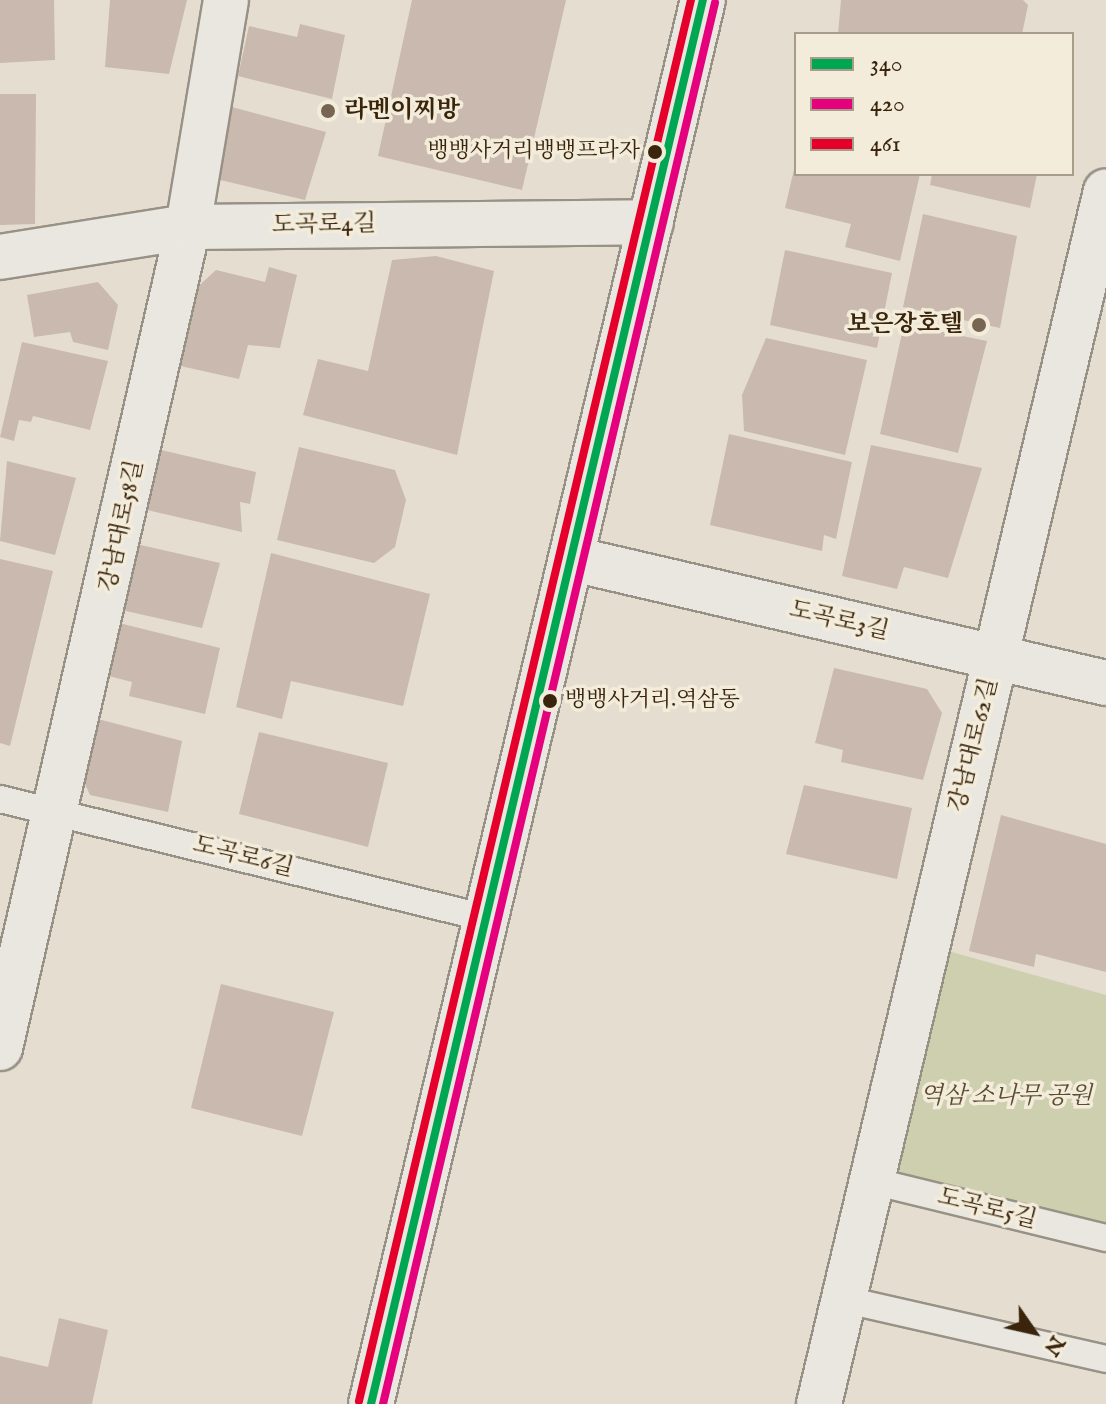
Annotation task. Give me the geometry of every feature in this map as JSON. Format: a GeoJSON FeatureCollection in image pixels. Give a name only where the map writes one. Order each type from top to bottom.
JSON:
{"type":"FeatureCollection","features":[{"type":"Feature","properties":{"kind":"street","name":"강남대로58길"},"geometry":{"type":"LineString","coordinates":[[0,1048],[59,812],[188,227],[226,0]]}},
{"type":"Feature","properties":{"kind":"street"},"geometry":{"type":"LineString","coordinates":[[371,1404],[703,0]]}},
{"type":"Feature","properties":{"kind":"street","name":"강남대로62길"},"geometry":{"type":"LineString","coordinates":[[819,1404],[868,1180],[1104,209]]}},
{"type":"Feature","properties":{"kind":"street","name":"도곡로4길"},"geometry":{"type":"LineString","coordinates":[[0,257],[188,227],[651,222]]}},
{"type":"Feature","properties":{"kind":"street","name":"도곡로3길"},"geometry":{"type":"LineString","coordinates":[[573,559],[1106,683]]}},
{"type":"Feature","properties":{"kind":"lane","name":"도곡로6길"},"geometry":{"type":"LineString","coordinates":[[0,799],[486,918]]}},
{"type":"Feature","properties":{"kind":"lane","name":"도곡로5길"},"geometry":{"type":"LineString","coordinates":[[868,1180],[1106,1238]]}},
{"type":"Feature","properties":{"kind":"lane"},"geometry":{"type":"LineString","coordinates":[[842,1299],[1106,1359]]}},
{"type":"Feature","properties":{"kind":"green space","name":"역삼 소나무 공원"},"geometry":{"type":"Polygon","coordinates":[[[941,949],[1106,995],[1106,1223],[885,1170],[941,949]]]}},
{"type":"Feature","properties":{"kind":"building"},"geometry":{"type":"Polygon","coordinates":[[[0,0],[54,0],[55,60],[0,63],[0,0]]]}},
{"type":"Feature","properties":{"kind":"building"},"geometry":{"type":"Polygon","coordinates":[[[110,0],[187,0],[169,74],[105,67],[110,0]]]}},
{"type":"Feature","properties":{"kind":"building"},"geometry":{"type":"Polygon","coordinates":[[[412,0],[566,0],[522,190],[378,156],[412,0]]]}},
{"type":"Feature","properties":{"kind":"building"},"geometry":{"type":"Polygon","coordinates":[[[841,0],[1023,0],[1028,5],[1022,32],[838,32],[841,0]]]}},
{"type":"Feature","properties":{"kind":"building"},"geometry":{"type":"Polygon","coordinates":[[[300,24],[345,35],[332,99],[238,76],[249,26],[297,37],[300,24]]]}},
{"type":"Feature","properties":{"kind":"building"},"geometry":{"type":"Polygon","coordinates":[[[0,94],[36,94],[35,224],[0,225],[0,94]]]}},
{"type":"Feature","properties":{"kind":"building"},"geometry":{"type":"Polygon","coordinates":[[[228,106],[326,132],[305,200],[212,178],[228,106]]]}},
{"type":"Feature","properties":{"kind":"building"},"geometry":{"type":"Polygon","coordinates":[[[794,169],[794,176],[920,176],[900,261],[845,247],[851,224],[785,208],[794,169]]]}},
{"type":"Feature","properties":{"kind":"building"},"geometry":{"type":"Polygon","coordinates":[[[932,176],[1037,176],[1030,208],[930,185],[932,176]]]}},
{"type":"Feature","properties":{"kind":"building"},"geometry":{"type":"Polygon","coordinates":[[[923,214],[1017,236],[1000,328],[903,307],[923,214]]]}},
{"type":"Feature","properties":{"kind":"building"},"geometry":{"type":"Polygon","coordinates":[[[785,250],[892,273],[877,348],[770,325],[785,250]]]}},
{"type":"Feature","properties":{"kind":"building"},"geometry":{"type":"Polygon","coordinates":[[[436,256],[494,271],[457,455],[303,415],[318,359],[368,371],[392,260],[436,256]]]}},
{"type":"Feature","properties":{"kind":"building"},"geometry":{"type":"Polygon","coordinates":[[[269,267],[297,275],[280,348],[248,345],[239,379],[176,365],[192,292],[216,270],[265,282],[269,267]]]}},
{"type":"Feature","properties":{"kind":"building"},"geometry":{"type":"Polygon","coordinates":[[[98,282],[118,305],[108,350],[73,342],[70,332],[34,337],[27,295],[98,282]]]}},
{"type":"Feature","properties":{"kind":"building"},"geometry":{"type":"Polygon","coordinates":[[[904,324],[987,341],[958,453],[880,434],[904,324]]]}},
{"type":"Feature","properties":{"kind":"building"},"geometry":{"type":"Polygon","coordinates":[[[766,338],[867,360],[845,455],[744,431],[742,395],[766,338]]]}},
{"type":"Feature","properties":{"kind":"building"},"geometry":{"type":"Polygon","coordinates":[[[22,342],[108,361],[90,430],[33,416],[31,422],[19,420],[14,441],[0,437],[22,342]]]}},
{"type":"Feature","properties":{"kind":"building"},"geometry":{"type":"Polygon","coordinates":[[[729,434],[852,462],[836,539],[824,535],[822,551],[710,525],[729,434]]]}},
{"type":"Feature","properties":{"kind":"building"},"geometry":{"type":"Polygon","coordinates":[[[871,445],[982,468],[948,578],[904,567],[897,589],[842,576],[871,445]]]}},
{"type":"Feature","properties":{"kind":"building"},"geometry":{"type":"Polygon","coordinates":[[[299,447],[395,470],[406,500],[395,547],[374,563],[277,540],[299,447]]]}},
{"type":"Feature","properties":{"kind":"building"},"geometry":{"type":"Polygon","coordinates":[[[161,450],[256,472],[250,504],[240,502],[242,532],[147,510],[161,450]]]}},
{"type":"Feature","properties":{"kind":"building"},"geometry":{"type":"Polygon","coordinates":[[[7,461],[76,478],[55,555],[0,541],[7,461]]]}},
{"type":"Feature","properties":{"kind":"building"},"geometry":{"type":"Polygon","coordinates":[[[132,543],[220,563],[202,628],[117,609],[132,543]]]}},
{"type":"Feature","properties":{"kind":"building"},"geometry":{"type":"Polygon","coordinates":[[[271,553],[430,594],[403,706],[291,681],[282,719],[236,707],[271,553]]]}},
{"type":"Feature","properties":{"kind":"building"},"geometry":{"type":"Polygon","coordinates":[[[0,559],[53,571],[10,746],[0,743],[0,559]]]}},
{"type":"Feature","properties":{"kind":"building"},"geometry":{"type":"Polygon","coordinates":[[[115,622],[220,648],[205,714],[129,696],[132,682],[101,674],[115,622]]]}},
{"type":"Feature","properties":{"kind":"building"},"geometry":{"type":"Polygon","coordinates":[[[834,668],[927,689],[942,713],[923,780],[841,762],[843,750],[815,743],[834,668]]]}},
{"type":"Feature","properties":{"kind":"building"},"geometry":{"type":"Polygon","coordinates":[[[94,718],[182,741],[168,812],[90,795],[79,771],[94,718]]]}},
{"type":"Feature","properties":{"kind":"building"},"geometry":{"type":"Polygon","coordinates":[[[259,732],[388,763],[368,847],[239,814],[259,732]]]}},
{"type":"Feature","properties":{"kind":"building"},"geometry":{"type":"Polygon","coordinates":[[[804,785],[912,808],[897,879],[786,854],[804,785]]]}},
{"type":"Feature","properties":{"kind":"building"},"geometry":{"type":"Polygon","coordinates":[[[1001,815],[1106,844],[1106,972],[1036,954],[1034,967],[969,951],[1001,815]]]}},
{"type":"Feature","properties":{"kind":"building"},"geometry":{"type":"Polygon","coordinates":[[[221,984],[334,1012],[302,1136],[191,1108],[221,984]]]}},
{"type":"Feature","properties":{"kind":"building"},"geometry":{"type":"Polygon","coordinates":[[[59,1318],[108,1330],[92,1404],[0,1404],[0,1356],[48,1367],[59,1318]]]}},
{"type":"Feature","properties":{"kind":"transit line","name":"461"},"geometry":{"type":"LineString","coordinates":[[359,1401],[691,0]]}},
{"type":"Feature","properties":{"kind":"transit line","name":"340"},"geometry":{"type":"LineString","coordinates":[[371,1404],[703,0]]}},
{"type":"Feature","properties":{"kind":"transit line","name":"420"},"geometry":{"type":"LineString","coordinates":[[383,1404],[715,3]]}},
{"type":"Feature","properties":{"kind":"place","name":"라멘이찌방"},"geometry":{"type":"Point","coordinates":[328,111]}},
{"type":"Feature","properties":{"kind":"place","name":"뱅뱅사거리뱅뱅프라자"},"geometry":{"type":"Point","coordinates":[655,152]}},
{"type":"Feature","properties":{"kind":"place","name":"보은장호텔"},"geometry":{"type":"Point","coordinates":[979,325]}},
{"type":"Feature","properties":{"kind":"place","name":"뱅뱅사거리.역삼동"},"geometry":{"type":"Point","coordinates":[550,701]}}]}
